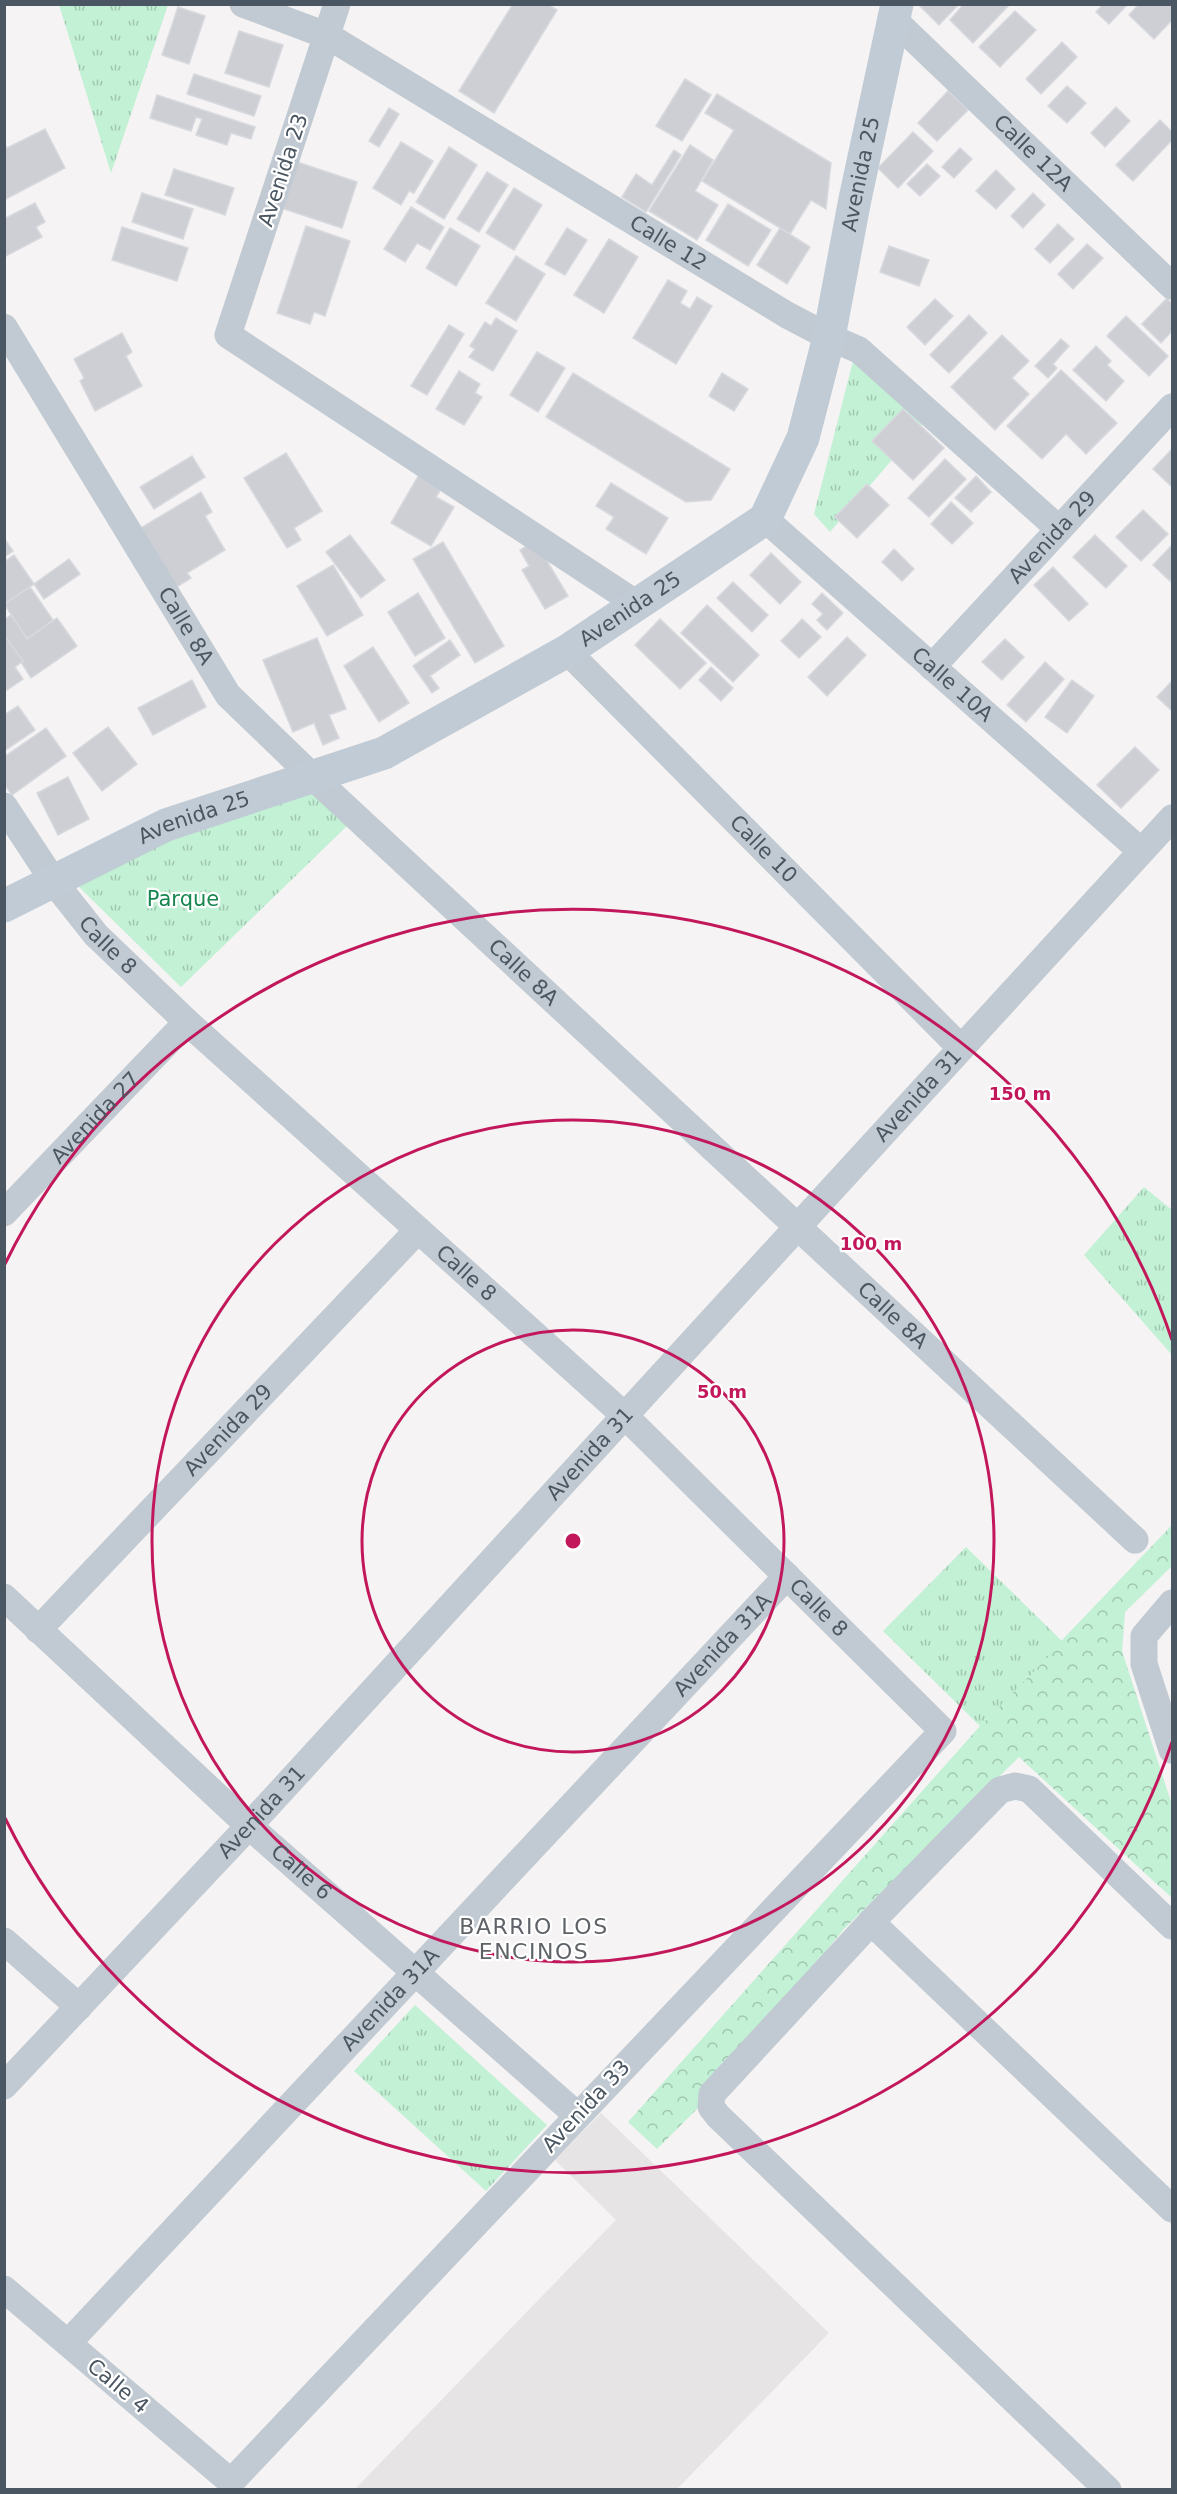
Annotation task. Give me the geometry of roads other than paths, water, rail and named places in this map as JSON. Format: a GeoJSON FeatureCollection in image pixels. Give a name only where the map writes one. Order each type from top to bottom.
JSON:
{"type":"FeatureCollection","features":[{"type":"Feature","properties":{"kind":"street","name":"Calle 12"},"geometry":{"type":"LineString","coordinates":[[243,4],[328,36],[829,338],[859,350],[1059,529]]}},
{"type":"Feature","properties":{"kind":"street","name":"Avenida 23"},"geometry":{"type":"LineString","coordinates":[[337,4],[228,335],[637,604]]}},
{"type":"Feature","properties":{"kind":"street","name":"Calle 12A"},"geometry":{"type":"LineString","coordinates":[[895,12],[1173,286]]}},
{"type":"Feature","properties":{"kind":"street","name":"Avenida 25"},"geometry":{"type":"LineString","coordinates":[[4,906],[166,825],[384,753],[567,651],[765,519],[802,438],[829,338],[895,12]]}},
{"type":"Feature","properties":{"kind":"street","name":"Calle 8A"},"geometry":{"type":"LineString","coordinates":[[4,327],[228,694],[313,777],[1135,1540]]}},
{"type":"Feature","properties":{"kind":"street","name":"Avenida 29"},"geometry":{"type":"LineString","coordinates":[[932,667],[1173,407]]}},
{"type":"Feature","properties":{"kind":"street","name":"Calle 10A"},"geometry":{"type":"LineString","coordinates":[[765,519],[1141,851]]}},
{"type":"Feature","properties":{"kind":"street","name":"Calle 10"},"geometry":{"type":"LineString","coordinates":[[567,651],[961,1048]]}},
{"type":"Feature","properties":{"kind":"street","name":"Calle 8"},"geometry":{"type":"LineString","coordinates":[[4,806],[54,882],[96,935],[187,1022],[624,1415],[943,1731]]}},
{"type":"Feature","properties":{"kind":"street","name":"Avenida 31"},"geometry":{"type":"LineString","coordinates":[[4,2086],[249,1826],[1173,818]]}},
{"type":"Feature","properties":{"kind":"street","name":"Avenida 27"},"geometry":{"type":"LineString","coordinates":[[4,1213],[187,1022]]}},
{"type":"Feature","properties":{"kind":"street","name":"Avenida 29"},"geometry":{"type":"LineString","coordinates":[[38,1630],[418,1230]]}},
{"type":"Feature","properties":{"kind":"street","name":"Avenida 31A"},"geometry":{"type":"LineString","coordinates":[[68,2343],[414,1971],[787,1576]]}},
{"type":"Feature","properties":{"kind":"street","name":"Calle 6"},"geometry":{"type":"LineString","coordinates":[[4,1596],[249,1826],[577,2115]]}},
{"type":"Feature","properties":{"kind":"street"},"geometry":{"type":"LineString","coordinates":[[1173,1603],[1144,1636],[1144,1664],[1173,1750]]}},
{"type":"Feature","properties":{"kind":"street","name":"Avenida 33"},"geometry":{"type":"LineString","coordinates":[[231,2482],[943,1731]]}},
{"type":"Feature","properties":{"kind":"street"},"geometry":{"type":"LineString","coordinates":[[1108,2490],[718,2116],[711,2107],[712,2094],[871,1922],[1000,1790],[1015,1786],[1029,1789],[1173,1926]]}},
{"type":"Feature","properties":{"kind":"street"},"geometry":{"type":"LineString","coordinates":[[871,1922],[1173,2209]]}},
{"type":"Feature","properties":{"kind":"street"},"geometry":{"type":"LineString","coordinates":[[4,1941],[79,2007]]}},
{"type":"Feature","properties":{"kind":"street","name":"Calle 4"},"geometry":{"type":"LineString","coordinates":[[4,2289],[231,2482]]}},
{"type":"Feature","properties":{"kind":"district","name":"BARRIO LOS ENCINOS"},"geometry":{"type":"Point","coordinates":[534,1938]}},
{"type":"Feature","properties":{"kind":"park label","name":"Parque"},"geometry":{"type":"Point","coordinates":[183,899]}}]}
